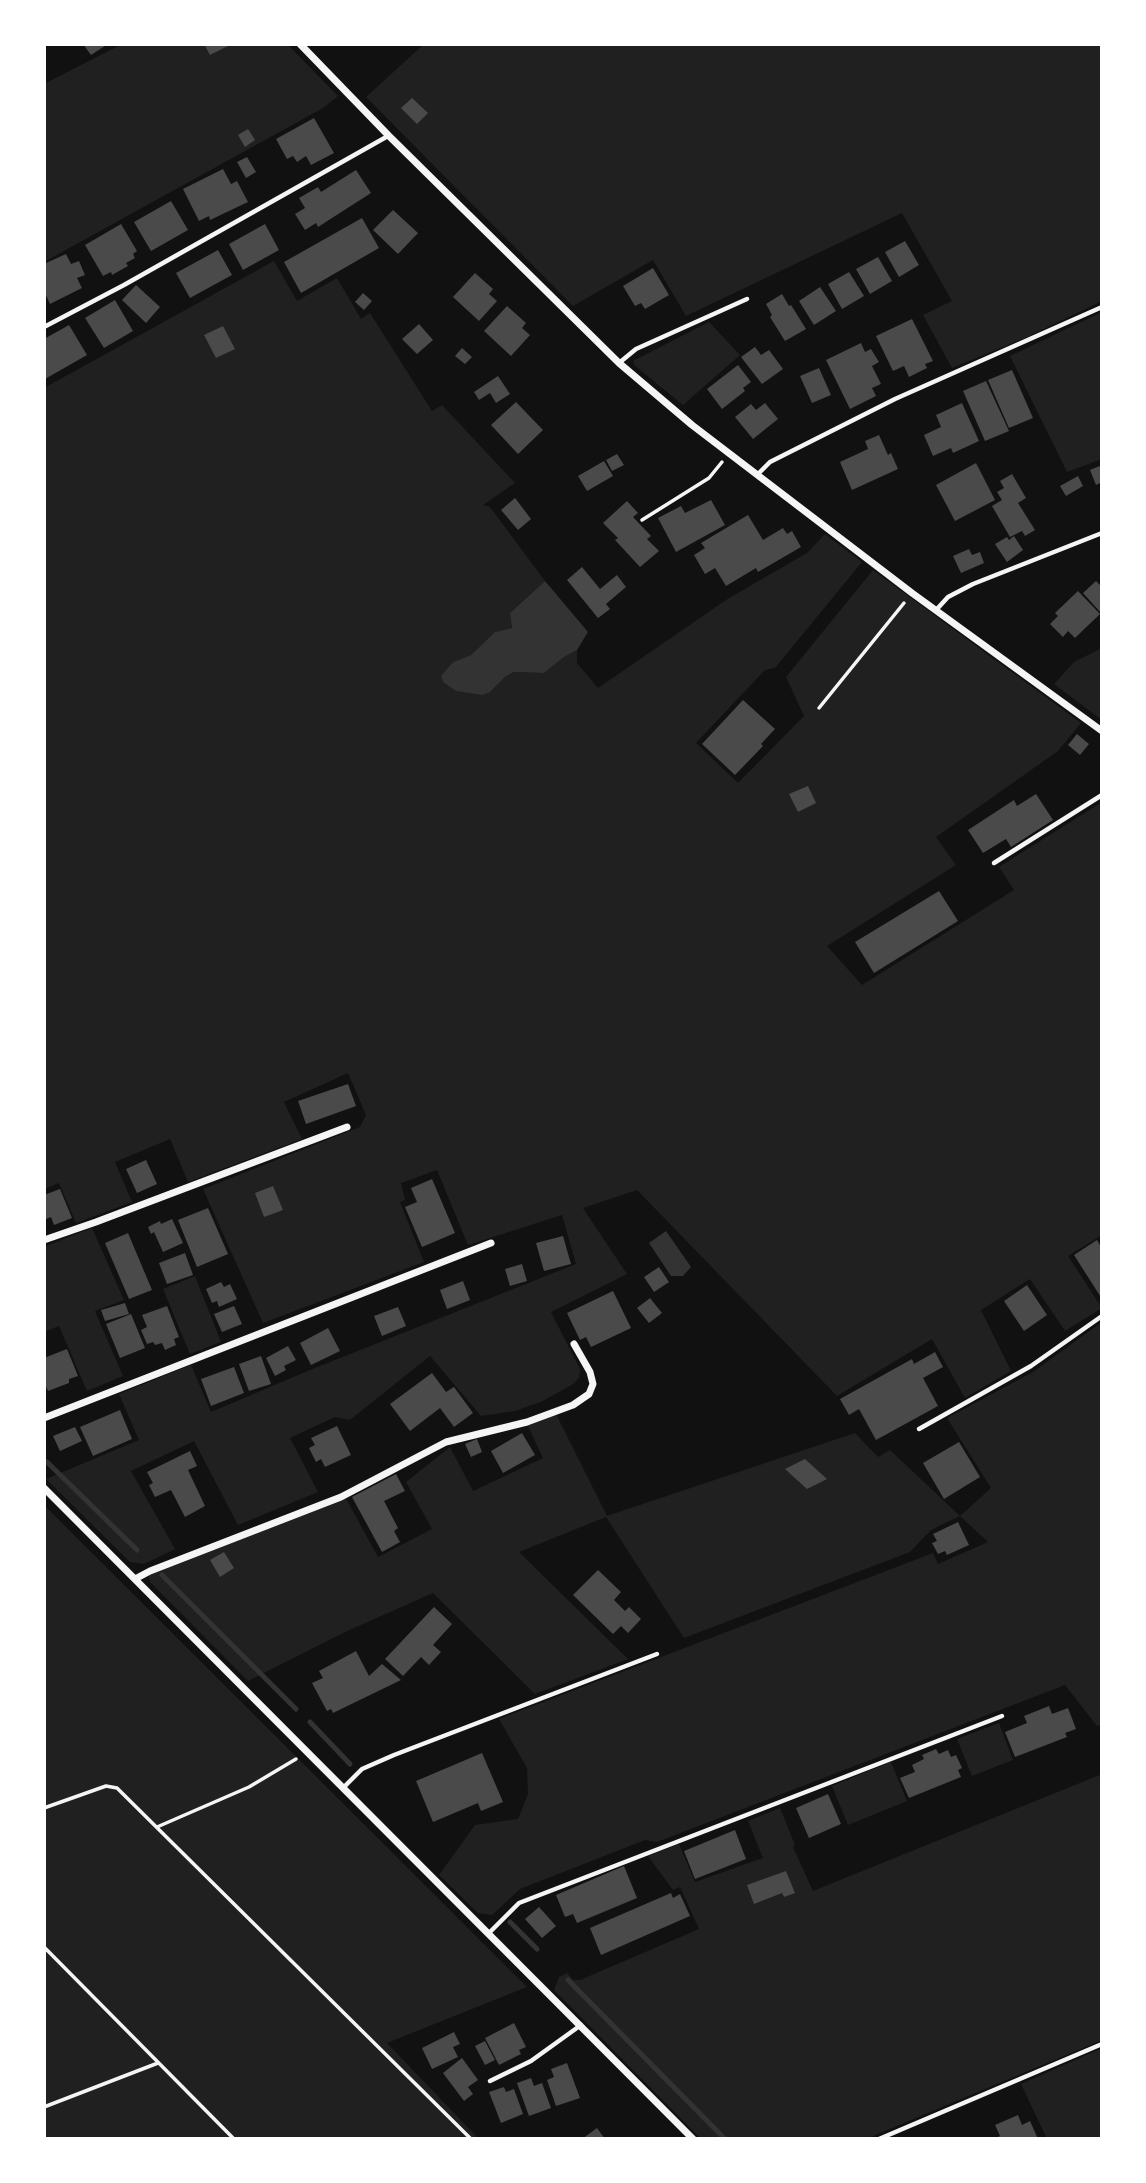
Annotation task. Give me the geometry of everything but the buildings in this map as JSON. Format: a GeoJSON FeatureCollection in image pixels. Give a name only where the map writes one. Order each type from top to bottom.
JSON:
{"type":"FeatureCollection","features":[{"type":"Feature","properties":{"kind":"street"},"geometry":{"type":"LineString","coordinates":[[300,44],[389,136],[619,363],[692,425],[912,593],[1102,732]]}},
{"type":"Feature","properties":{"kind":"street"},"geometry":{"type":"LineString","coordinates":[[44,1240],[347,1127]]}},
{"type":"Feature","properties":{"kind":"street"},"geometry":{"type":"LineString","coordinates":[[44,1418],[491,1243]]}},
{"type":"Feature","properties":{"kind":"street"},"geometry":{"type":"LineString","coordinates":[[135,1579],[341,1497],[446,1442],[527,1422],[573,1405],[589,1394],[593,1384],[590,1372],[574,1344]]}},
{"type":"Feature","properties":{"kind":"street"},"geometry":{"type":"LineString","coordinates":[[44,1488],[693,2139]]}},
{"type":"Feature","properties":{"kind":"lane"},"geometry":{"type":"LineString","coordinates":[[44,327],[389,136]]}},
{"type":"Feature","properties":{"kind":"lane"},"geometry":{"type":"LineString","coordinates":[[619,363],[636,349],[747,299]]}},
{"type":"Feature","properties":{"kind":"lane"},"geometry":{"type":"LineString","coordinates":[[758,474],[770,462],[895,400],[1102,307]]}},
{"type":"Feature","properties":{"kind":"lane"},"geometry":{"type":"LineString","coordinates":[[937,610],[948,597],[973,584],[1102,533]]}},
{"type":"Feature","properties":{"kind":"lane"},"geometry":{"type":"LineString","coordinates":[[994,863],[1102,794]]}},
{"type":"Feature","properties":{"kind":"lane"},"geometry":{"type":"LineString","coordinates":[[919,1429],[1031,1366],[1102,1316]]}},
{"type":"Feature","properties":{"kind":"lane"},"geometry":{"type":"LineString","coordinates":[[342,1788],[362,1769],[657,1654]]}},
{"type":"Feature","properties":{"kind":"lane"},"geometry":{"type":"LineString","coordinates":[[489,1933],[519,1903],[1002,1716]]}},
{"type":"Feature","properties":{"kind":"lane"},"geometry":{"type":"LineString","coordinates":[[490,2081],[531,2061],[581,2025]]}},
{"type":"Feature","properties":{"kind":"lane"},"geometry":{"type":"LineString","coordinates":[[879,2139],[1102,2044]]}},
{"type":"Feature","properties":{"kind":"path"},"geometry":{"type":"LineString","coordinates":[[642,520],[709,478],[730,452]]}},
{"type":"Feature","properties":{"kind":"path"},"geometry":{"type":"LineString","coordinates":[[819,708],[912,593]]}},
{"type":"Feature","properties":{"kind":"path"},"geometry":{"type":"LineString","coordinates":[[157,1827],[250,1787],[307,1753]]}},
{"type":"Feature","properties":{"kind":"path"},"geometry":{"type":"LineString","coordinates":[[44,1808],[106,1786],[117,1788],[471,2139]]}},
{"type":"Feature","properties":{"kind":"path"},"geometry":{"type":"LineString","coordinates":[[44,1947],[234,2139]]}},
{"type":"Feature","properties":{"kind":"path"},"geometry":{"type":"LineString","coordinates":[[44,1955],[49,1953]]}},
{"type":"Feature","properties":{"kind":"path"},"geometry":{"type":"LineString","coordinates":[[44,2107],[158,2063]]}},
{"type":"Feature","properties":{"kind":"shaded area"},"geometry":{"type":"Polygon","coordinates":[[[122,44],[287,44],[338,96],[323,108],[44,262],[44,84],[122,44]]]}},
{"type":"Feature","properties":{"kind":"shaded area"},"geometry":{"type":"Polygon","coordinates":[[[424,44],[1102,44],[1102,301],[1027,337],[952,368],[923,315],[952,301],[902,213],[686,316],[653,260],[573,306],[366,97],[424,44]]]}},
{"type":"Feature","properties":{"kind":"shaded area"},"geometry":{"type":"Polygon","coordinates":[[[274,261],[297,301],[337,278],[361,319],[370,313],[432,411],[442,405],[515,483],[483,505],[490,507],[545,581],[510,613],[512,628],[495,632],[471,655],[453,662],[441,676],[443,682],[490,692],[514,672],[544,673],[577,650],[577,663],[598,688],[729,598],[807,553],[825,534],[862,562],[775,668],[765,670],[696,743],[738,783],[804,716],[786,677],[873,570],[1081,723],[1058,751],[936,837],[956,865],[827,946],[862,985],[1014,890],[999,867],[1102,802],[1102,1235],[1068,1256],[1102,1308],[1065,1331],[1030,1279],[981,1310],[1011,1371],[965,1398],[932,1339],[837,1396],[637,1190],[583,1208],[627,1274],[551,1312],[580,1369],[579,1378],[541,1402],[515,1411],[481,1416],[430,1356],[350,1420],[335,1417],[290,1438],[318,1492],[238,1525],[194,1441],[131,1471],[175,1549],[144,1564],[130,1562],[46,1479],[139,1440],[119,1394],[191,1365],[211,1412],[576,1264],[562,1215],[468,1245],[437,1170],[401,1183],[405,1200],[400,1202],[424,1262],[263,1323],[203,1189],[360,1127],[366,1115],[348,1073],[284,1102],[302,1139],[188,1182],[170,1139],[115,1162],[132,1202],[76,1223],[59,1183],[44,1189],[44,388],[274,261]]]}},
{"type":"Feature","properties":{"kind":"shaded area"},"geometry":{"type":"Polygon","coordinates":[[[1102,312],[1102,459],[1067,472],[1010,356],[1102,312]]]}},
{"type":"Feature","properties":{"kind":"shaded area"},"geometry":{"type":"Polygon","coordinates":[[[709,322],[740,355],[683,405],[634,365],[633,361],[709,322]]]}},
{"type":"Feature","properties":{"kind":"shaded area"},"geometry":{"type":"Polygon","coordinates":[[[545,581],[588,632],[577,650],[544,673],[514,672],[490,692],[482,695],[456,691],[443,682],[441,676],[453,662],[471,655],[495,632],[512,628],[510,613],[545,581]]]}},
{"type":"Feature","properties":{"kind":"shaded area"},"geometry":{"type":"Polygon","coordinates":[[[1102,648],[1102,720],[1054,684],[1074,662],[1102,648]]]}},
{"type":"Feature","properties":{"kind":"shaded area"},"geometry":{"type":"Polygon","coordinates":[[[92,1228],[124,1300],[95,1311],[123,1376],[87,1391],[59,1326],[44,1332],[44,1247],[92,1228]]]}},
{"type":"Feature","properties":{"kind":"shaded area"},"geometry":{"type":"Polygon","coordinates":[[[666,1231],[691,1267],[683,1276],[671,1276],[649,1243],[666,1231]]]}},
{"type":"Feature","properties":{"kind":"shaded area"},"geometry":{"type":"Polygon","coordinates":[[[195,1276],[221,1342],[190,1354],[163,1289],[195,1276]]]}},
{"type":"Feature","properties":{"kind":"shaded area"},"geometry":{"type":"Polygon","coordinates":[[[1102,1322],[1102,1724],[1097,1726],[1065,1685],[657,1842],[645,1840],[520,1889],[492,1915],[478,1913],[439,1875],[475,1825],[518,1819],[528,1794],[527,1768],[499,1719],[933,1553],[938,1564],[988,1542],[960,1516],[991,1488],[947,1418],[1033,1372],[1102,1322]]]}},
{"type":"Feature","properties":{"kind":"shaded area"},"geometry":{"type":"Polygon","coordinates":[[[555,1412],[607,1516],[855,1433],[878,1457],[890,1450],[960,1516],[931,1530],[910,1552],[684,1638],[606,1517],[519,1552],[628,1659],[535,1694],[433,1593],[345,1632],[248,1681],[150,1582],[149,1576],[153,1570],[343,1493],[378,1557],[432,1529],[406,1482],[450,1447],[473,1491],[543,1458],[527,1424],[555,1412]]]}},
{"type":"Feature","properties":{"kind":"shaded area"},"geometry":{"type":"Polygon","coordinates":[[[44,1505],[527,1987],[387,2043],[479,2139],[44,2139],[44,1505]]]}},
{"type":"Feature","properties":{"kind":"shaded area"},"geometry":{"type":"Polygon","coordinates":[[[999,1723],[1013,1760],[972,1776],[957,1739],[999,1723]]]}},
{"type":"Feature","properties":{"kind":"shaded area"},"geometry":{"type":"Polygon","coordinates":[[[891,1762],[907,1801],[848,1825],[832,1786],[891,1762]]]}},
{"type":"Feature","properties":{"kind":"shaded area"},"geometry":{"type":"Polygon","coordinates":[[[1102,1774],[1102,2040],[866,2139],[701,2139],[554,1990],[559,1977],[567,1973],[573,1980],[580,1980],[699,1929],[680,1887],[673,1890],[648,1856],[679,1844],[695,1882],[763,1858],[748,1821],[780,1808],[795,1845],[793,1847],[813,1891],[1102,1774]]]}},
{"type":"Feature","properties":{"kind":"shaded area"},"geometry":{"type":"Polygon","coordinates":[[[1102,2048],[1102,2139],[1047,2139],[1021,2084],[1102,2048]]]}},
{"type":"Feature","properties":{"kind":"waterway"},"geometry":{"type":"LineString","coordinates":[[47,1462],[137,1550]]}},
{"type":"Feature","properties":{"kind":"waterway"},"geometry":{"type":"LineString","coordinates":[[162,1575],[296,1709]]}},
{"type":"Feature","properties":{"kind":"waterway"},"geometry":{"type":"LineString","coordinates":[[310,1722],[350,1764]]}},
{"type":"Feature","properties":{"kind":"waterway"},"geometry":{"type":"LineString","coordinates":[[510,1922],[537,1949]]}},
{"type":"Feature","properties":{"kind":"waterway"},"geometry":{"type":"LineString","coordinates":[[568,1980],[725,2139]]}}]}
